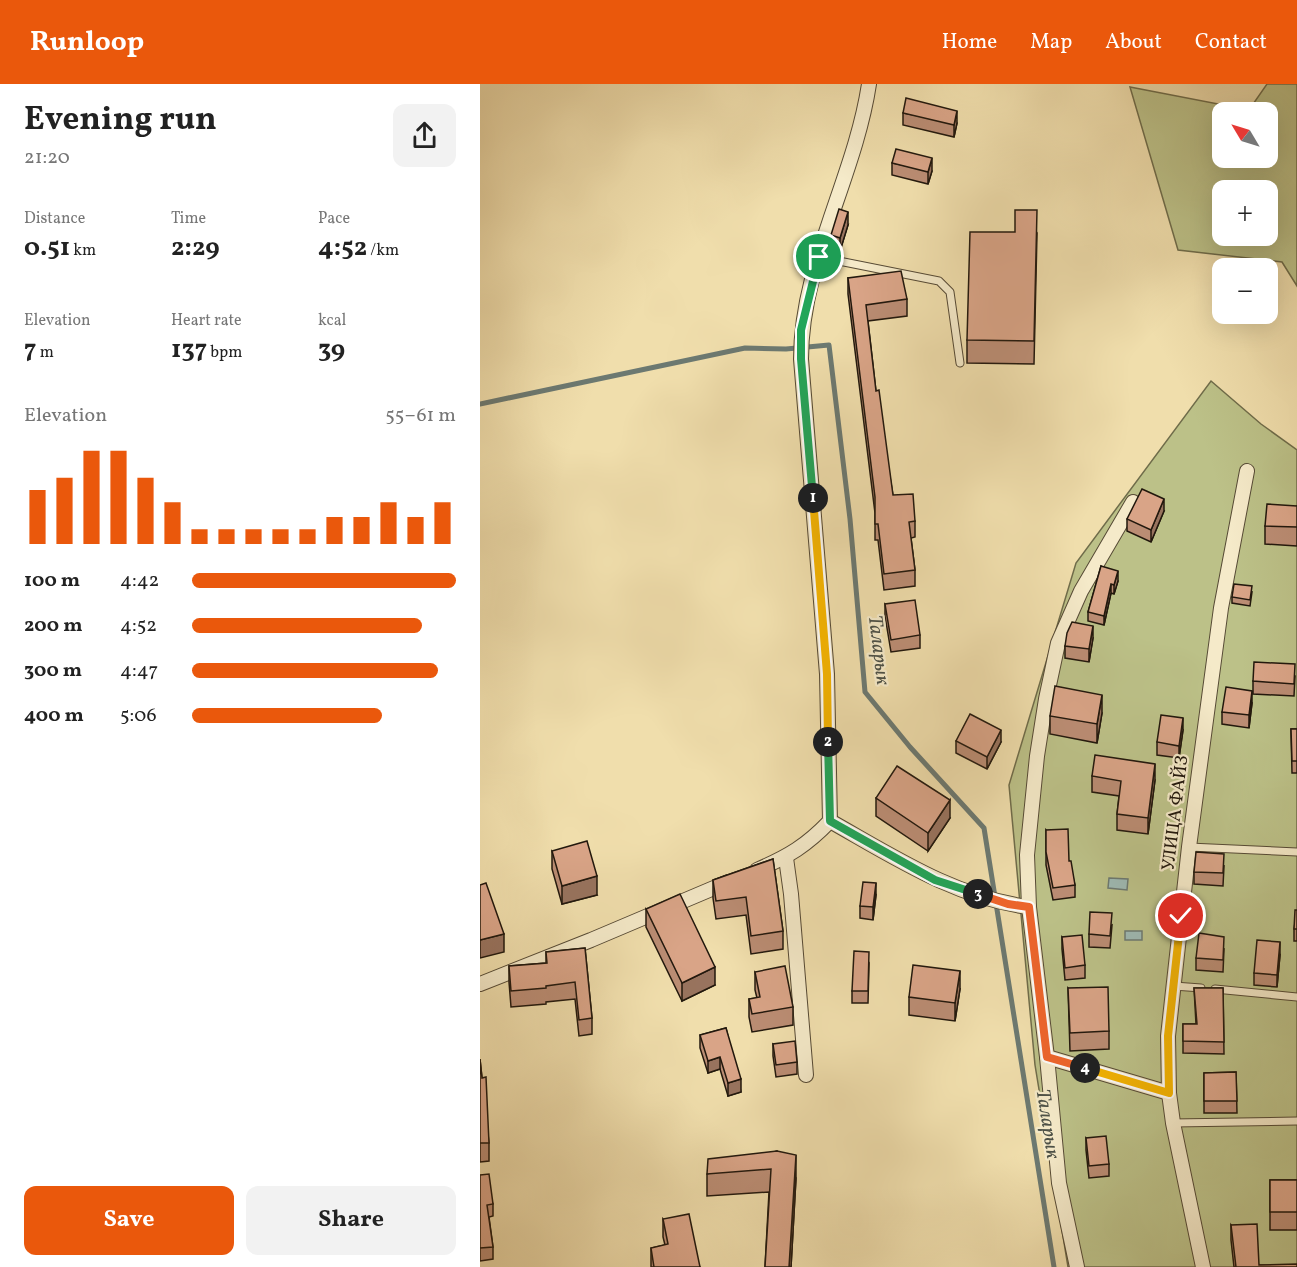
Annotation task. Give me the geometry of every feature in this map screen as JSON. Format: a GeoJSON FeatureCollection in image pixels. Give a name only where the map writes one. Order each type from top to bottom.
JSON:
{"type":"FeatureCollection","features":[{"type":"Feature","properties":{"kind":"street"},"geometry":{"type":"LineString","coordinates":[[480,984],[786,858],[810,842],[830,821],[827,674],[801,359],[801,330],[819,257],[869,84]]}},
{"type":"Feature","properties":{"kind":"street","name":"УЛИЦА ФАЙЗ"},"geometry":{"type":"LineString","coordinates":[[1203,1267],[1173,1123],[1169,1093],[1168,1036],[1189,847],[1221,608],[1247,471]]}},
{"type":"Feature","properties":{"kind":"street"},"geometry":{"type":"LineString","coordinates":[[1077,1267],[1059,1183],[1029,907],[1028,855],[1037,756],[1046,699],[1059,644],[1081,591],[1133,502]]}},
{"type":"Feature","properties":{"kind":"street"},"geometry":{"type":"LineString","coordinates":[[830,821],[935,880],[990,899],[1029,907]]}},
{"type":"Feature","properties":{"kind":"street"},"geometry":{"type":"LineString","coordinates":[[786,858],[806,1075]]}},
{"type":"Feature","properties":{"kind":"street"},"geometry":{"type":"LineString","coordinates":[[1047,1057],[1169,1093]]}},
{"type":"Feature","properties":{"kind":"lane"},"geometry":{"type":"LineString","coordinates":[[819,257],[939,281],[950,292],[960,363]]}},
{"type":"Feature","properties":{"kind":"lane"},"geometry":{"type":"LineString","coordinates":[[1189,847],[1297,852]]}},
{"type":"Feature","properties":{"kind":"lane"},"geometry":{"type":"LineString","coordinates":[[1174,986],[1297,997]]}},
{"type":"Feature","properties":{"kind":"lane"},"geometry":{"type":"LineString","coordinates":[[1173,1123],[1297,1121]]}},
{"type":"Feature","properties":{"kind":"green space"},"geometry":{"type":"Polygon","coordinates":[[[1267,84],[1297,84],[1297,286],[1282,262],[1278,262],[1278,258],[1247,258],[1178,250],[1130,87],[1212,103],[1212,168],[1278,168],[1278,102],[1255,102],[1267,84]]]}},
{"type":"Feature","properties":{"kind":"green space"},"geometry":{"type":"Polygon","coordinates":[[[1211,381],[1261,424],[1297,450],[1297,1267],[1068,1267],[1035,1065],[1009,785],[1076,563],[1211,381]]]}},
{"type":"Feature","properties":{"kind":"water"},"geometry":{"type":"Polygon","coordinates":[[[1109,878],[1128,879],[1127,890],[1108,888],[1109,878]]]}},
{"type":"Feature","properties":{"kind":"water"},"geometry":{"type":"Polygon","coordinates":[[[1125,931],[1142,931],[1142,940],[1125,940],[1125,931]]]}},
{"type":"Feature","properties":{"kind":"building"},"geometry":{"type":"Polygon","coordinates":[[[906,98],[957,111],[954,125],[903,113],[906,98]]]}},
{"type":"Feature","properties":{"kind":"building"},"geometry":{"type":"Polygon","coordinates":[[[896,149],[932,158],[928,172],[892,163],[896,149]]]}},
{"type":"Feature","properties":{"kind":"building"},"geometry":{"type":"Polygon","coordinates":[[[839,209],[848,212],[840,238],[831,235],[839,209]]]}},
{"type":"Feature","properties":{"kind":"building"},"geometry":{"type":"Polygon","coordinates":[[[1015,210],[1037,210],[1034,341],[967,340],[970,232],[1015,232],[1015,210]]]}},
{"type":"Feature","properties":{"kind":"building"},"geometry":{"type":"Polygon","coordinates":[[[901,271],[907,299],[866,305],[876,391],[879,390],[893,495],[913,494],[915,521],[909,522],[915,570],[884,574],[878,524],[875,524],[875,497],[848,278],[901,271]]]}},
{"type":"Feature","properties":{"kind":"building"},"geometry":{"type":"Polygon","coordinates":[[[1142,489],[1164,499],[1151,530],[1127,519],[1142,489]]]}},
{"type":"Feature","properties":{"kind":"building"},"geometry":{"type":"Polygon","coordinates":[[[1267,504],[1297,506],[1297,527],[1265,526],[1267,504]]]}},
{"type":"Feature","properties":{"kind":"building"},"geometry":{"type":"Polygon","coordinates":[[[1101,566],[1118,571],[1114,585],[1111,584],[1104,616],[1088,612],[1101,566]]]}},
{"type":"Feature","properties":{"kind":"building"},"geometry":{"type":"Polygon","coordinates":[[[1234,584],[1252,586],[1250,600],[1232,597],[1234,584]]]}},
{"type":"Feature","properties":{"kind":"building"},"geometry":{"type":"Polygon","coordinates":[[[915,600],[920,635],[891,640],[885,604],[915,600]]]}},
{"type":"Feature","properties":{"kind":"building"},"geometry":{"type":"Polygon","coordinates":[[[1072,622],[1093,626],[1089,649],[1065,646],[1072,622]]]}},
{"type":"Feature","properties":{"kind":"building"},"geometry":{"type":"Polygon","coordinates":[[[1254,662],[1295,664],[1294,684],[1253,681],[1254,662]]]}},
{"type":"Feature","properties":{"kind":"building"},"geometry":{"type":"Polygon","coordinates":[[[1055,686],[1102,695],[1097,724],[1050,716],[1055,686]]]}},
{"type":"Feature","properties":{"kind":"building"},"geometry":{"type":"Polygon","coordinates":[[[1226,687],[1252,691],[1249,715],[1222,712],[1226,687]]]}},
{"type":"Feature","properties":{"kind":"building"},"geometry":{"type":"Polygon","coordinates":[[[970,714],[1001,730],[987,757],[956,741],[970,714]]]}},
{"type":"Feature","properties":{"kind":"building"},"geometry":{"type":"Polygon","coordinates":[[[1161,715],[1183,718],[1179,746],[1157,742],[1161,715]]]}},
{"type":"Feature","properties":{"kind":"building"},"geometry":{"type":"Polygon","coordinates":[[[1291,729],[1297,729],[1297,761],[1292,761],[1291,729]]]}},
{"type":"Feature","properties":{"kind":"building"},"geometry":{"type":"Polygon","coordinates":[[[1095,755],[1155,764],[1148,818],[1117,814],[1121,781],[1092,776],[1095,755]]]}},
{"type":"Feature","properties":{"kind":"building"},"geometry":{"type":"Polygon","coordinates":[[[897,766],[950,800],[928,833],[876,798],[897,766]]]}},
{"type":"Feature","properties":{"kind":"building"},"geometry":{"type":"Polygon","coordinates":[[[1068,829],[1069,861],[1071,861],[1075,885],[1053,888],[1046,852],[1046,830],[1068,829]]]}},
{"type":"Feature","properties":{"kind":"building"},"geometry":{"type":"Polygon","coordinates":[[[587,841],[597,876],[562,886],[552,851],[587,841]]]}},
{"type":"Feature","properties":{"kind":"building"},"geometry":{"type":"Polygon","coordinates":[[[1196,852],[1224,854],[1223,873],[1194,872],[1196,852]]]}},
{"type":"Feature","properties":{"kind":"building"},"geometry":{"type":"Polygon","coordinates":[[[773,859],[783,931],[751,936],[746,897],[716,901],[713,880],[773,859]]]}},
{"type":"Feature","properties":{"kind":"building"},"geometry":{"type":"Polygon","coordinates":[[[863,882],[876,883],[873,907],[860,906],[863,882]]]}},
{"type":"Feature","properties":{"kind":"building"},"geometry":{"type":"Polygon","coordinates":[[[486,883],[504,934],[480,940],[480,885],[486,883]]]}},
{"type":"Feature","properties":{"kind":"building"},"geometry":{"type":"Polygon","coordinates":[[[680,894],[715,967],[682,983],[646,909],[680,894]]]}},
{"type":"Feature","properties":{"kind":"building"},"geometry":{"type":"Polygon","coordinates":[[[1295,910],[1297,910],[1297,929],[1294,929],[1295,910]]]}},
{"type":"Feature","properties":{"kind":"building"},"geometry":{"type":"Polygon","coordinates":[[[1090,912],[1112,913],[1110,936],[1089,934],[1090,912]]]}},
{"type":"Feature","properties":{"kind":"building"},"geometry":{"type":"Polygon","coordinates":[[[1199,933],[1224,937],[1223,960],[1196,958],[1199,933]]]}},
{"type":"Feature","properties":{"kind":"building"},"geometry":{"type":"Polygon","coordinates":[[[1082,935],[1085,965],[1065,968],[1062,937],[1082,935]]]}},
{"type":"Feature","properties":{"kind":"building"},"geometry":{"type":"Polygon","coordinates":[[[1257,940],[1280,942],[1277,975],[1254,973],[1257,940]]]}},
{"type":"Feature","properties":{"kind":"building"},"geometry":{"type":"Polygon","coordinates":[[[585,948],[592,1018],[579,1020],[575,982],[546,986],[546,988],[511,991],[509,966],[547,963],[546,952],[585,948]]]}},
{"type":"Feature","properties":{"kind":"building"},"geometry":{"type":"Polygon","coordinates":[[[854,951],[869,952],[868,991],[852,991],[854,951]]]}},
{"type":"Feature","properties":{"kind":"building"},"geometry":{"type":"Polygon","coordinates":[[[913,965],[960,971],[955,1003],[909,997],[913,965]]]}},
{"type":"Feature","properties":{"kind":"building"},"geometry":{"type":"Polygon","coordinates":[[[785,966],[793,1007],[752,1014],[749,999],[760,997],[755,972],[785,966]]]}},
{"type":"Feature","properties":{"kind":"building"},"geometry":{"type":"Polygon","coordinates":[[[1108,987],[1109,1031],[1070,1033],[1068,988],[1108,987]]]}},
{"type":"Feature","properties":{"kind":"building"},"geometry":{"type":"Polygon","coordinates":[[[1194,988],[1223,988],[1224,1042],[1183,1041],[1183,1024],[1197,1024],[1194,988]]]}},
{"type":"Feature","properties":{"kind":"building"},"geometry":{"type":"Polygon","coordinates":[[[726,1028],[741,1079],[728,1083],[720,1057],[708,1061],[700,1035],[726,1028]]]}},
{"type":"Feature","properties":{"kind":"building"},"geometry":{"type":"Polygon","coordinates":[[[795,1041],[797,1062],[776,1065],[773,1044],[795,1041]]]}},
{"type":"Feature","properties":{"kind":"building"},"geometry":{"type":"Polygon","coordinates":[[[480,1059],[482,1078],[486,1077],[489,1143],[480,1143],[480,1059]]]}},
{"type":"Feature","properties":{"kind":"building"},"geometry":{"type":"Polygon","coordinates":[[[1236,1072],[1237,1101],[1204,1101],[1204,1073],[1236,1072]]]}},
{"type":"Feature","properties":{"kind":"building"},"geometry":{"type":"Polygon","coordinates":[[[1106,1136],[1109,1164],[1089,1166],[1086,1138],[1106,1136]]]}},
{"type":"Feature","properties":{"kind":"building"},"geometry":{"type":"Polygon","coordinates":[[[777,1151],[796,1155],[789,1267],[765,1267],[771,1169],[707,1174],[708,1159],[777,1151]]]}},
{"type":"Feature","properties":{"kind":"building"},"geometry":{"type":"Polygon","coordinates":[[[489,1174],[493,1204],[487,1205],[493,1247],[480,1248],[480,1175],[489,1174]]]}},
{"type":"Feature","properties":{"kind":"building"},"geometry":{"type":"Polygon","coordinates":[[[1270,1180],[1297,1180],[1297,1212],[1270,1212],[1270,1180]]]}},
{"type":"Feature","properties":{"kind":"building"},"geometry":{"type":"Polygon","coordinates":[[[689,1214],[700,1267],[654,1267],[651,1248],[668,1244],[663,1219],[689,1214]]]}},
{"type":"Feature","properties":{"kind":"building"},"geometry":{"type":"Polygon","coordinates":[[[1257,1224],[1259,1265],[1297,1264],[1297,1267],[1236,1267],[1231,1225],[1257,1224]]]}},
{"type":"Feature","properties":{"kind":"waterway","name":"Таларык"},"geometry":{"type":"LineString","coordinates":[[480,404],[745,348],[786,349],[829,345],[850,519],[865,692],[910,747],[984,828],[1054,1267]]}},
{"type":"Feature","properties":{"kind":"route"},"geometry":{"type":"LineString","coordinates":[[819,257],[801,330],[801,359],[827,674],[830,821],[935,880],[1008,904],[1029,907],[1047,1057],[1169,1093],[1168,1036],[1181,916]]}}]}
